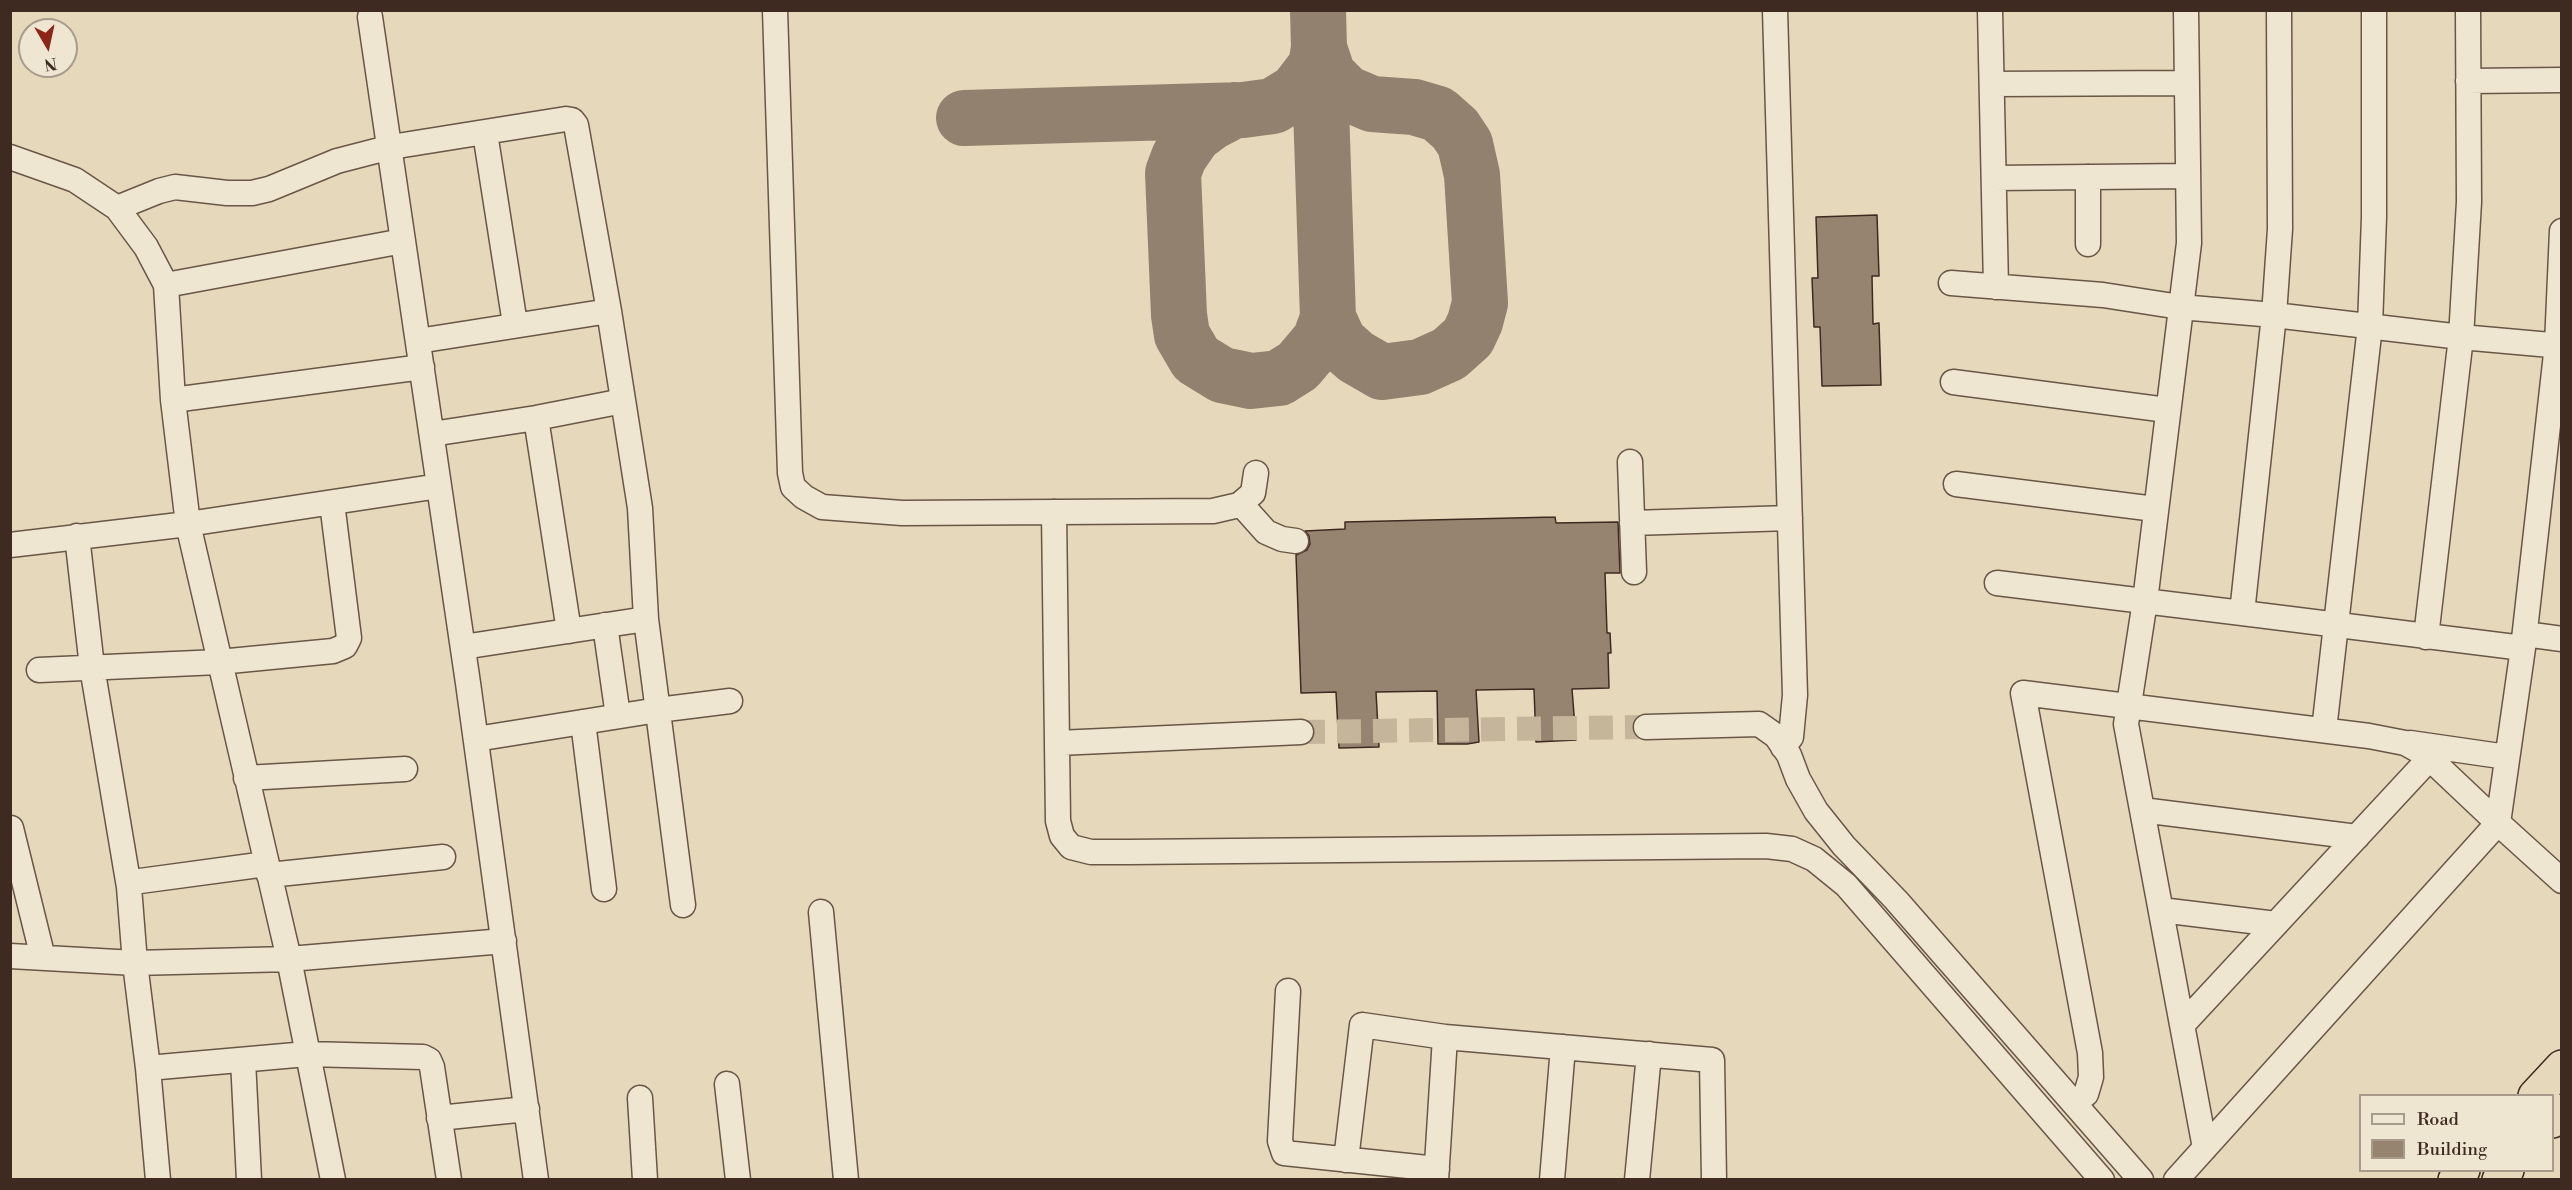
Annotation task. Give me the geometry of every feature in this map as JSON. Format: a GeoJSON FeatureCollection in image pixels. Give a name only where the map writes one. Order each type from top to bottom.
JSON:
{"type":"FeatureCollection","features":[{"type":"Feature","properties":{"kind":"highway"},"geometry":{"type":"LineString","coordinates":[[2536,1094],[2562,1067]]}},
{"type":"Feature","properties":{"kind":"street"},"geometry":{"type":"LineString","coordinates":[[774,10],[790,473],[793,487],[804,497],[822,507],[902,513],[1213,511],[1240,504],[1253,494],[1256,473]]}},
{"type":"Feature","properties":{"kind":"street"},"geometry":{"type":"LineString","coordinates":[[1775,10],[1795,695],[1791,737],[1783,747]]}},
{"type":"Feature","properties":{"kind":"street"},"geometry":{"type":"LineString","coordinates":[[1990,10],[1996,287]]}},
{"type":"Feature","properties":{"kind":"street"},"geometry":{"type":"LineString","coordinates":[[2186,10],[2189,243],[2145,601],[2126,724],[2205,1148]]}},
{"type":"Feature","properties":{"kind":"street"},"geometry":{"type":"LineString","coordinates":[[2242,613],[2274,315],[2280,230],[2279,10]]}},
{"type":"Feature","properties":{"kind":"street"},"geometry":{"type":"LineString","coordinates":[[2324,730],[2370,326],[2374,217],[2374,10]]}},
{"type":"Feature","properties":{"kind":"street"},"geometry":{"type":"LineString","coordinates":[[2426,637],[2461,337],[2469,202],[2468,10]]}},
{"type":"Feature","properties":{"kind":"street"},"geometry":{"type":"LineString","coordinates":[[370,18],[391,147],[463,647],[536,1179]]}},
{"type":"Feature","properties":{"kind":"street"},"geometry":{"type":"LineString","coordinates":[[2468,81],[2562,80]]}},
{"type":"Feature","properties":{"kind":"street"},"geometry":{"type":"LineString","coordinates":[[1992,84],[2187,83]]}},
{"type":"Feature","properties":{"kind":"street"},"geometry":{"type":"LineString","coordinates":[[117,208],[159,190],[175,187],[227,193],[252,193],[269,189],[337,161],[391,147],[566,119],[572,120],[576,125],[609,311],[640,508],[646,619],[683,905]]}},
{"type":"Feature","properties":{"kind":"street"},"geometry":{"type":"LineString","coordinates":[[485,133],[516,324]]}},
{"type":"Feature","properties":{"kind":"street"},"geometry":{"type":"LineString","coordinates":[[10,157],[75,180],[117,208],[146,247],[166,285],[173,400],[188,524],[289,959],[333,1179]]}},
{"type":"Feature","properties":{"kind":"street"},"geometry":{"type":"LineString","coordinates":[[1994,178],[2188,176]]}},
{"type":"Feature","properties":{"kind":"street"},"geometry":{"type":"LineString","coordinates":[[2088,177],[2088,244]]}},
{"type":"Feature","properties":{"kind":"street"},"geometry":{"type":"LineString","coordinates":[[2176,1179],[2498,823],[2524,641],[2559,346],[2562,231]]}},
{"type":"Feature","properties":{"kind":"street"},"geometry":{"type":"LineString","coordinates":[[166,285],[403,241]]}},
{"type":"Feature","properties":{"kind":"street"},"geometry":{"type":"LineString","coordinates":[[1951,283],[2103,295],[2180,307],[2559,346]]}},
{"type":"Feature","properties":{"kind":"street"},"geometry":{"type":"LineString","coordinates":[[418,341],[609,311]]}},
{"type":"Feature","properties":{"kind":"street"},"geometry":{"type":"LineString","coordinates":[[173,400],[422,367]]}},
{"type":"Feature","properties":{"kind":"street"},"geometry":{"type":"LineString","coordinates":[[1953,382],[2167,410]]}},
{"type":"Feature","properties":{"kind":"street"},"geometry":{"type":"LineString","coordinates":[[432,434],[536,418],[623,401]]}},
{"type":"Feature","properties":{"kind":"street"},"geometry":{"type":"LineString","coordinates":[[536,418],[569,631]]}},
{"type":"Feature","properties":{"kind":"street"},"geometry":{"type":"LineString","coordinates":[[1630,462],[1634,572]]}},
{"type":"Feature","properties":{"kind":"street"},"geometry":{"type":"LineString","coordinates":[[1956,484],[2155,509]]}},
{"type":"Feature","properties":{"kind":"street"},"geometry":{"type":"LineString","coordinates":[[10,545],[188,524],[439,486]]}},
{"type":"Feature","properties":{"kind":"street"},"geometry":{"type":"LineString","coordinates":[[39,670],[219,662],[333,651],[345,646],[349,638],[332,502]]}},
{"type":"Feature","properties":{"kind":"street"},"geometry":{"type":"LineString","coordinates":[[1240,504],[1266,532],[1282,539],[1296,541]]}},
{"type":"Feature","properties":{"kind":"street"},"geometry":{"type":"LineString","coordinates":[[1054,512],[1058,821],[1062,836],[1071,847],[1091,852],[1766,846],[1792,849],[1814,859],[1846,885],[2102,1179]]}},
{"type":"Feature","properties":{"kind":"street"},"geometry":{"type":"LineString","coordinates":[[1632,524],[1790,518]]}},
{"type":"Feature","properties":{"kind":"street"},"geometry":{"type":"LineString","coordinates":[[77,536],[92,667],[129,887],[158,1179]]}},
{"type":"Feature","properties":{"kind":"street"},"geometry":{"type":"LineString","coordinates":[[1997,583],[2426,637],[2524,641],[2562,639]]}},
{"type":"Feature","properties":{"kind":"street"},"geometry":{"type":"LineString","coordinates":[[463,647],[646,619]]}},
{"type":"Feature","properties":{"kind":"street"},"geometry":{"type":"LineString","coordinates":[[605,625],[618,716]]}},
{"type":"Feature","properties":{"kind":"street"},"geometry":{"type":"LineString","coordinates":[[2074,1103],[2086,1094],[2091,1077],[2090,1053],[2023,693],[2324,730],[2507,757]]}},
{"type":"Feature","properties":{"kind":"street"},"geometry":{"type":"LineString","coordinates":[[476,739],[730,701]]}},
{"type":"Feature","properties":{"kind":"street"},"geometry":{"type":"LineString","coordinates":[[583,722],[604,890]]}},
{"type":"Feature","properties":{"kind":"street"},"geometry":{"type":"LineString","coordinates":[[1646,727],[1759,724],[1776,736],[1815,811],[1923,930],[2141,1179]]}},
{"type":"Feature","properties":{"kind":"street"},"geometry":{"type":"LineString","coordinates":[[1058,742],[1301,732]]}},
{"type":"Feature","properties":{"kind":"street"},"geometry":{"type":"LineString","coordinates":[[2405,742],[2429,759],[2562,881]]}},
{"type":"Feature","properties":{"kind":"street"},"geometry":{"type":"LineString","coordinates":[[2183,1024],[2429,759]]}},
{"type":"Feature","properties":{"kind":"street"},"geometry":{"type":"LineString","coordinates":[[246,778],[405,769]]}},
{"type":"Feature","properties":{"kind":"street"},"geometry":{"type":"LineString","coordinates":[[2142,810],[2357,837]]}},
{"type":"Feature","properties":{"kind":"street"},"geometry":{"type":"LineString","coordinates":[[11,827],[43,958]]}},
{"type":"Feature","properties":{"kind":"street"},"geometry":{"type":"LineString","coordinates":[[1814,859],[1838,838]]}},
{"type":"Feature","properties":{"kind":"street"},"geometry":{"type":"LineString","coordinates":[[129,887],[133,882],[140,881],[267,869],[442,857]]}},
{"type":"Feature","properties":{"kind":"street"},"geometry":{"type":"LineString","coordinates":[[2161,910],[2276,924]]}},
{"type":"Feature","properties":{"kind":"street"},"geometry":{"type":"LineString","coordinates":[[821,912],[846,1179]]}},
{"type":"Feature","properties":{"kind":"street"},"geometry":{"type":"LineString","coordinates":[[1902,948],[1923,930]]}},
{"type":"Feature","properties":{"kind":"street"},"geometry":{"type":"LineString","coordinates":[[10,956],[135,963],[289,959],[504,940]]}},
{"type":"Feature","properties":{"kind":"street"},"geometry":{"type":"LineString","coordinates":[[1288,991],[1280,1141],[1282,1149],[1290,1155],[1346,1160],[1436,1174],[1445,1037]]}},
{"type":"Feature","properties":{"kind":"street"},"geometry":{"type":"LineString","coordinates":[[1346,1160],[1362,1025],[1445,1037],[1712,1060],[1714,1179]]}},
{"type":"Feature","properties":{"kind":"street"},"geometry":{"type":"LineString","coordinates":[[1552,1179],[1563,1047]]}},
{"type":"Feature","properties":{"kind":"street"},"geometry":{"type":"LineString","coordinates":[[148,1068],[307,1054],[423,1057],[429,1060],[432,1067],[449,1179]]}},
{"type":"Feature","properties":{"kind":"street"},"geometry":{"type":"LineString","coordinates":[[1637,1179],[1649,1054]]}},
{"type":"Feature","properties":{"kind":"street"},"geometry":{"type":"LineString","coordinates":[[243,1060],[249,1179]]}},
{"type":"Feature","properties":{"kind":"street"},"geometry":{"type":"LineString","coordinates":[[727,1084],[738,1179]]}},
{"type":"Feature","properties":{"kind":"street"},"geometry":{"type":"LineString","coordinates":[[640,1098],[645,1179]]}},
{"type":"Feature","properties":{"kind":"street"},"geometry":{"type":"LineString","coordinates":[[439,1118],[527,1109]]}},
{"type":"Feature","properties":{"kind":"building"},"geometry":{"type":"Polygon","coordinates":[[[1877,215],[1879,276],[1872,276],[1873,324],[1879,323],[1881,385],[1822,386],[1820,327],[1814,327],[1812,278],[1818,278],[1816,217],[1877,215]]]}},
{"type":"Feature","properties":{"kind":"building"},"geometry":{"type":"Polygon","coordinates":[[[1555,517],[1556,523],[1618,522],[1620,573],[1605,573],[1607,633],[1610,633],[1611,653],[1608,653],[1609,688],[1572,689],[1576,740],[1536,742],[1534,689],[1476,690],[1479,742],[1467,744],[1438,744],[1437,691],[1376,692],[1379,747],[1339,748],[1336,692],[1301,693],[1296,555],[1307,550],[1310,544],[1309,536],[1305,531],[1345,529],[1345,522],[1555,517]]]}},
{"type":"Feature","properties":{"kind":"taxiway"},"geometry":{"type":"LineString","coordinates":[[1318,10],[1319,48],[1328,318],[1339,342],[1356,357],[1382,372],[1420,367],[1449,354],[1468,337],[1480,303],[1472,175],[1465,144],[1455,129],[1438,114],[1414,107],[1372,104],[1346,93],[1328,75],[1319,48]]}},
{"type":"Feature","properties":{"kind":"taxiway"},"geometry":{"type":"LineString","coordinates":[[964,118],[1243,110],[1273,106],[1296,92],[1316,66],[1319,48]]}},
{"type":"Feature","properties":{"kind":"taxiway"},"geometry":{"type":"LineString","coordinates":[[1235,110],[1210,123],[1194,135],[1179,157],[1173,173],[1179,315],[1182,335],[1196,359],[1222,375],[1251,381],[1279,378],[1298,366],[1320,340],[1328,318]]}},
{"type":"Feature","properties":{"kind":"tunnel"},"geometry":{"type":"LineString","coordinates":[[1301,732],[1646,727]]}}]}
